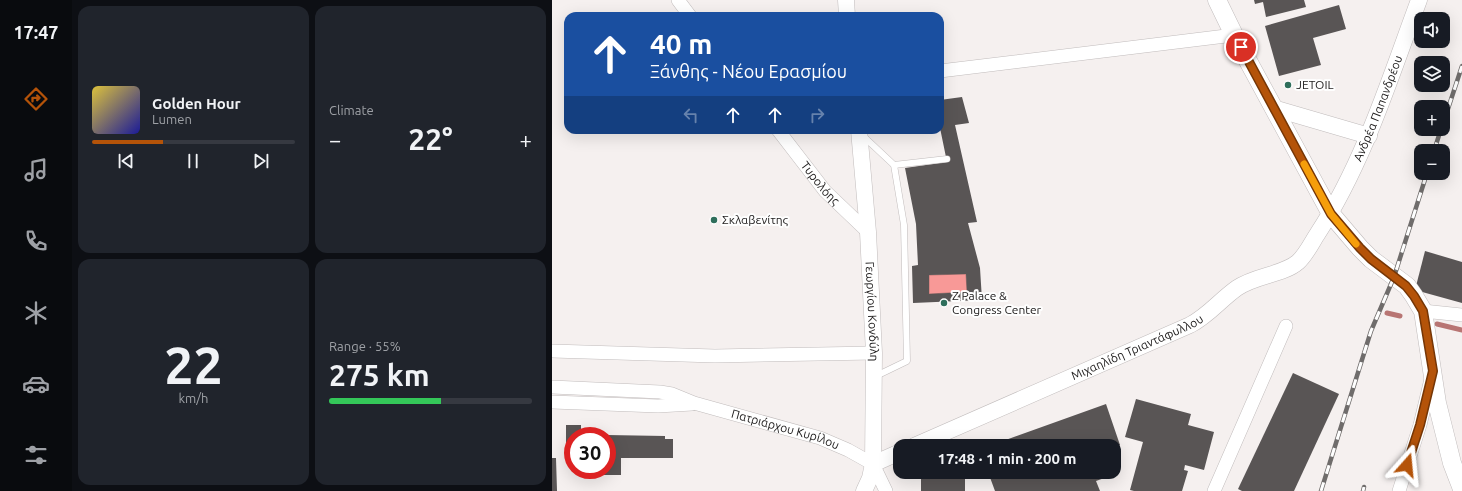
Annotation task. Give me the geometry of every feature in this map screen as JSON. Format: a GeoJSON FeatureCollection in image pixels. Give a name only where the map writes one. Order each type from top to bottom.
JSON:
{"type":"FeatureCollection","features":[{"type":"Feature","properties":{"kind":"main road"},"geometry":{"type":"LineString","coordinates":[[1217,0],[1234,35],[1331,214],[1360,248],[1406,286],[1423,311],[1439,410],[1452,464],[1462,489]]}},
{"type":"Feature","properties":{"kind":"street"},"geometry":{"type":"LineString","coordinates":[[678,0],[687,12]]}},
{"type":"Feature","properties":{"kind":"street"},"geometry":{"type":"LineString","coordinates":[[846,0],[847,12]]}},
{"type":"Feature","properties":{"kind":"street","name":"Ανδρέα Παπανδρέου"},"geometry":{"type":"LineString","coordinates":[[1331,214],[1368,136],[1419,0]]}},
{"type":"Feature","properties":{"kind":"street"},"geometry":{"type":"LineString","coordinates":[[944,71],[1234,35]]}},
{"type":"Feature","properties":{"kind":"street"},"geometry":{"type":"LineString","coordinates":[[1273,108],[1368,136]]}},
{"type":"Feature","properties":{"kind":"street","name":"Τυρολόης"},"geometry":{"type":"LineString","coordinates":[[781,134],[825,192],[868,232]]}},
{"type":"Feature","properties":{"kind":"street","name":"Γεωργίου Κονδύλη"},"geometry":{"type":"LineString","coordinates":[[860,134],[868,232],[874,353],[873,464],[886,491]]}},
{"type":"Feature","properties":{"kind":"street","name":"Μιχαηλίδη Τριαντάφυλλου"},"geometry":{"type":"LineString","coordinates":[[930,439],[1201,320],[1246,282],[1287,269],[1296,264],[1331,214]]}},
{"type":"Feature","properties":{"kind":"street"},"geometry":{"type":"LineString","coordinates":[[1423,311],[1462,315]]}},
{"type":"Feature","properties":{"kind":"street"},"geometry":{"type":"LineString","coordinates":[[1214,491],[1286,326]]}},
{"type":"Feature","properties":{"kind":"street"},"geometry":{"type":"LineString","coordinates":[[552,351],[715,356],[874,353]]}},
{"type":"Feature","properties":{"kind":"street"},"geometry":{"type":"LineString","coordinates":[[1399,491],[1420,425],[1433,371]]}},
{"type":"Feature","properties":{"kind":"street","name":"Πατριάρχου Κυρίλου"},"geometry":{"type":"LineString","coordinates":[[552,387],[660,392],[672,394],[694,403],[820,438],[848,450],[873,464]]}},
{"type":"Feature","properties":{"kind":"street","name":"Πατριάρχου Κυρίλου"},"geometry":{"type":"LineString","coordinates":[[552,402],[658,406],[694,403]]}},
{"type":"Feature","properties":{"kind":"street"},"geometry":{"type":"LineString","coordinates":[[864,491],[870,478],[873,464],[893,455]]}},
{"type":"Feature","properties":{"kind":"lane"},"geometry":{"type":"LineString","coordinates":[[863,134],[894,165],[904,225],[907,361],[874,376]]}},
{"type":"Feature","properties":{"kind":"lane"},"geometry":{"type":"LineString","coordinates":[[894,165],[947,159]]}},
{"type":"Feature","properties":{"kind":"shaded area"},"geometry":{"type":"Polygon","coordinates":[[[966,274],[967,292],[929,294],[929,275],[966,274]]]}},
{"type":"Feature","properties":{"kind":"building"},"geometry":{"type":"Polygon","coordinates":[[[1254,0],[1304,0],[1306,7],[1266,17],[1263,2],[1255,4],[1254,0]]]}},
{"type":"Feature","properties":{"kind":"building"},"geometry":{"type":"Polygon","coordinates":[[[1339,5],[1346,29],[1313,38],[1321,65],[1279,76],[1265,26],[1339,5]]]}},
{"type":"Feature","properties":{"kind":"building"},"geometry":{"type":"Polygon","coordinates":[[[962,97],[969,123],[955,125],[977,222],[968,223],[980,268],[982,300],[913,303],[912,266],[918,265],[916,224],[905,168],[947,162],[941,134],[944,134],[944,99],[962,97]],[[966,274],[929,275],[929,294],[967,292],[966,274]]]}},
{"type":"Feature","properties":{"kind":"building"},"geometry":{"type":"Polygon","coordinates":[[[1425,251],[1462,262],[1462,303],[1415,290],[1425,251]]]}},
{"type":"Feature","properties":{"kind":"building"},"geometry":{"type":"Polygon","coordinates":[[[1293,373],[1339,394],[1294,491],[1242,491],[1238,489],[1293,373]]]}},
{"type":"Feature","properties":{"kind":"building"},"geometry":{"type":"Polygon","coordinates":[[[1136,399],[1191,414],[1188,425],[1214,432],[1204,470],[1185,465],[1184,470],[1188,471],[1182,491],[1130,490],[1143,442],[1125,437],[1136,399]]]}},
{"type":"Feature","properties":{"kind":"building"},"geometry":{"type":"Polygon","coordinates":[[[1106,404],[1118,439],[1008,439],[1106,404]]]}},
{"type":"Feature","properties":{"kind":"building"},"geometry":{"type":"Polygon","coordinates":[[[566,425],[581,425],[581,427],[566,427],[566,425]]]}},
{"type":"Feature","properties":{"kind":"building"},"geometry":{"type":"Polygon","coordinates":[[[616,435],[665,436],[665,439],[673,439],[673,458],[621,458],[621,475],[616,475],[616,435]]]}},
{"type":"Feature","properties":{"kind":"building"},"geometry":{"type":"Polygon","coordinates":[[[552,458],[556,458],[557,491],[552,491],[552,458]]]}},
{"type":"Feature","properties":{"kind":"building"},"geometry":{"type":"Polygon","coordinates":[[[921,479],[965,479],[965,491],[921,491],[921,479]]]}},
{"type":"Feature","properties":{"kind":"building"},"geometry":{"type":"Polygon","coordinates":[[[991,479],[1102,479],[1096,481],[1100,491],[995,491],[991,479]]]}},
{"type":"Feature","properties":{"kind":"waterway"},"geometry":{"type":"LineString","coordinates":[[1387,313],[1400,316]]}},
{"type":"Feature","properties":{"kind":"waterway"},"geometry":{"type":"LineString","coordinates":[[1437,324],[1462,330]]}},
{"type":"Feature","properties":{"kind":"railway"},"geometry":{"type":"LineString","coordinates":[[1450,103],[1462,66]]}},
{"type":"Feature","properties":{"kind":"railway"},"geometry":{"type":"LineString","coordinates":[[1436,144],[1439,136]]}},
{"type":"Feature","properties":{"kind":"railway"},"geometry":{"type":"LineString","coordinates":[[1321,491],[1371,331],[1394,277],[1425,180]]}},
{"type":"Feature","properties":{"kind":"railway"},"geometry":{"type":"LineString","coordinates":[[1363,491],[1364,487]]}},
{"type":"Feature","properties":{"kind":"slow traffic"},"geometry":{"type":"LineString","coordinates":[[1304,164],[1331,214],[1356,244]]}},
{"type":"Feature","properties":{"kind":"place","name":"JETOIL"},"geometry":{"type":"Point","coordinates":[1288,85]}},
{"type":"Feature","properties":{"kind":"place","name":"Σκλαβενίτης"},"geometry":{"type":"Point","coordinates":[714,220]}},
{"type":"Feature","properties":{"kind":"place","name":"Z Palace & Congress Center"},"geometry":{"type":"Point","coordinates":[944,303]}},
{"type":"Feature","properties":{"kind":"route"},"geometry":{"type":"LineString","coordinates":[[1241,47],[1331,214],[1371,259],[1406,286],[1423,311],[1433,371],[1420,425],[1407,465]]}}]}
